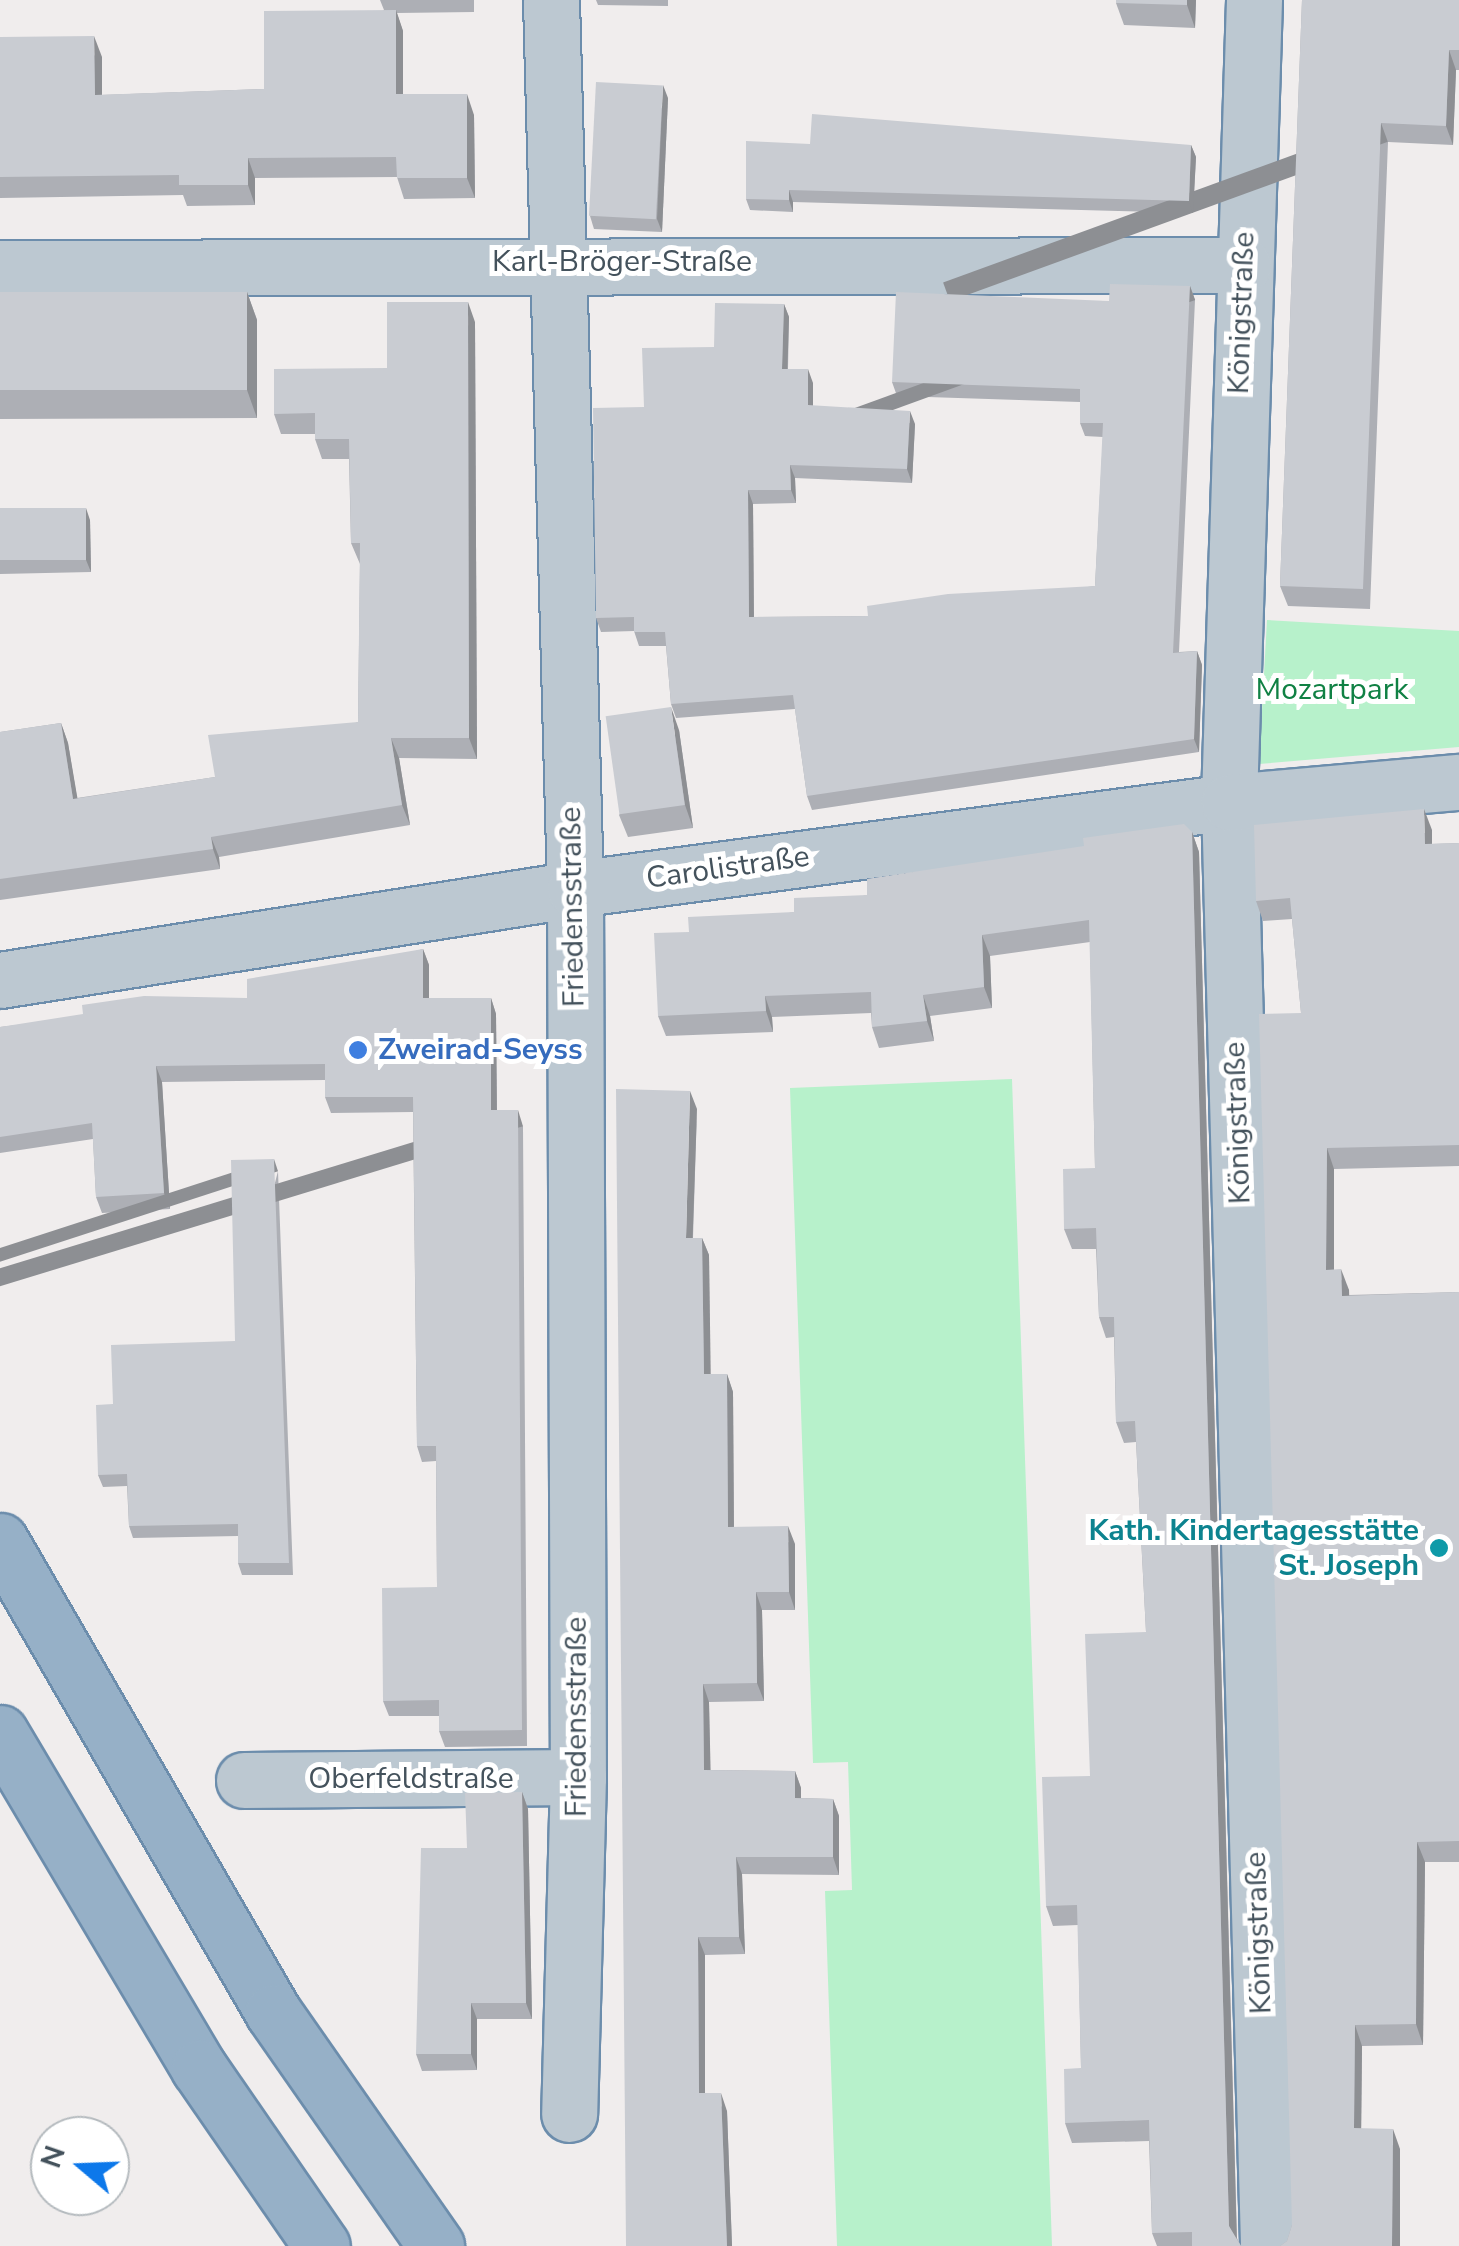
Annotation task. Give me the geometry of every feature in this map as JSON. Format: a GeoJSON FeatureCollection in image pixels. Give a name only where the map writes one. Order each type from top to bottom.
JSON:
{"type":"FeatureCollection","features":[{"type":"Feature","properties":{"kind":"highway"},"geometry":{"type":"LineString","coordinates":[[0,1541],[273,2012],[436,2246]]}},
{"type":"Feature","properties":{"kind":"highway"},"geometry":{"type":"LineString","coordinates":[[0,1732],[199,2068],[322,2246]]}},
{"type":"Feature","properties":{"kind":"street","name":"Friedensstraße"},"geometry":{"type":"LineString","coordinates":[[551,0],[551,260],[575,889],[578,1777],[568,2114]]}},
{"type":"Feature","properties":{"kind":"street","name":"Königstraße"},"geometry":{"type":"LineString","coordinates":[[1254,0],[1229,802],[1268,2246]]}},
{"type":"Feature","properties":{"kind":"street","name":"Karl-Bröger-Straße"},"geometry":{"type":"LineString","coordinates":[[0,268],[551,260],[1244,265]]}},
{"type":"Feature","properties":{"kind":"street","name":"Carolistraße"},"geometry":{"type":"LineString","coordinates":[[0,980],[575,889],[1229,802],[1459,782]]}},
{"type":"Feature","properties":{"kind":"street","name":"Oberfeldstraße"},"geometry":{"type":"LineString","coordinates":[[244,1780],[578,1777]]}},
{"type":"Feature","properties":{"kind":"green space","name":"Mozartpark"},"geometry":{"type":"Polygon","coordinates":[[[1267,620],[1459,631],[1459,747],[1259,764],[1267,620]]]}},
{"type":"Feature","properties":{"kind":"green space"},"geometry":{"type":"Polygon","coordinates":[[[1012,1079],[1052,2246],[837,2246],[825,1891],[852,1890],[848,1762],[813,1763],[790,1088],[1012,1079]]]}},
{"type":"Feature","properties":{"kind":"building"},"geometry":{"type":"Polygon","coordinates":[[[1187,0],[1187,5],[1116,3],[1187,0]]]}},
{"type":"Feature","properties":{"kind":"building"},"geometry":{"type":"Polygon","coordinates":[[[1302,0],[1459,0],[1459,50],[1449,50],[1446,126],[1381,123],[1363,589],[1280,586],[1302,0]]]}},
{"type":"Feature","properties":{"kind":"building"},"geometry":{"type":"Polygon","coordinates":[[[396,10],[396,94],[467,94],[467,178],[397,178],[396,157],[248,158],[248,185],[179,185],[179,175],[0,177],[0,37],[94,36],[95,95],[264,89],[264,11],[396,10]]]}},
{"type":"Feature","properties":{"kind":"building"},"geometry":{"type":"Polygon","coordinates":[[[596,82],[663,86],[656,219],[589,216],[596,82]]]}},
{"type":"Feature","properties":{"kind":"building"},"geometry":{"type":"Polygon","coordinates":[[[812,114],[1191,145],[1189,201],[789,190],[789,200],[746,199],[746,141],[810,144],[812,114]]]}},
{"type":"Feature","properties":{"kind":"building"},"geometry":{"type":"Polygon","coordinates":[[[1110,284],[1190,286],[1173,653],[1197,651],[1194,739],[807,796],[793,695],[671,704],[665,632],[634,632],[634,617],[596,618],[593,408],[644,407],[642,348],[714,347],[715,303],[784,304],[782,369],[808,369],[808,405],[910,411],[907,469],[790,465],[791,490],[748,490],[749,617],[868,616],[867,606],[948,594],[1095,586],[1103,423],[1080,423],[1080,389],[892,382],[896,292],[1109,301],[1110,284]]]}},
{"type":"Feature","properties":{"kind":"building"},"geometry":{"type":"Polygon","coordinates":[[[0,292],[247,292],[247,390],[0,390],[0,292]]]}},
{"type":"Feature","properties":{"kind":"building"},"geometry":{"type":"Polygon","coordinates":[[[387,302],[468,302],[469,738],[391,738],[402,805],[211,837],[213,849],[0,879],[0,732],[61,723],[73,799],[215,777],[208,735],[358,722],[360,543],[351,543],[349,439],[315,439],[315,413],[274,414],[274,369],[387,368],[387,302]]]}},
{"type":"Feature","properties":{"kind":"building"},"geometry":{"type":"Polygon","coordinates":[[[0,508],[86,508],[86,560],[0,560],[0,508]]]}},
{"type":"Feature","properties":{"kind":"building"},"geometry":{"type":"Polygon","coordinates":[[[671,707],[685,805],[619,814],[606,716],[671,707]]]}},
{"type":"Feature","properties":{"kind":"building"},"geometry":{"type":"Polygon","coordinates":[[[1424,809],[1425,844],[1459,843],[1459,1145],[1327,1148],[1326,1270],[1341,1269],[1342,1296],[1459,1292],[1459,1841],[1417,1842],[1416,2024],[1355,2025],[1354,2128],[1393,2129],[1392,2246],[1280,2246],[1287,2241],[1292,2225],[1259,1014],[1301,1013],[1290,898],[1256,901],[1254,825],[1424,809]]]}},
{"type":"Feature","properties":{"kind":"building"},"geometry":{"type":"Polygon","coordinates":[[[1184,824],[1192,832],[1229,2226],[1241,2246],[1192,2246],[1192,2232],[1152,2233],[1149,2120],[1065,2123],[1064,2069],[1081,2068],[1077,1905],[1046,1906],[1042,1777],[1090,1776],[1085,1634],[1146,1632],[1135,1421],[1116,1422],[1114,1317],[1099,1317],[1096,1228],[1064,1229],[1063,1169],[1095,1168],[1089,920],[982,935],[984,987],[923,995],[927,1021],[872,1027],[871,992],[765,996],[766,1011],[658,1016],[654,933],[689,932],[688,917],[794,912],[794,898],[867,895],[867,879],[1084,846],[1083,838],[1184,824]]]}},
{"type":"Feature","properties":{"kind":"building"},"geometry":{"type":"Polygon","coordinates":[[[423,949],[423,998],[491,998],[491,1110],[518,1110],[522,1730],[439,1731],[439,1700],[383,1701],[382,1588],[437,1587],[436,1446],[417,1446],[413,1097],[325,1097],[325,1064],[156,1066],[164,1193],[96,1197],[92,1123],[0,1137],[0,1027],[83,1014],[82,1005],[144,996],[247,998],[247,979],[423,949]]]}},
{"type":"Feature","properties":{"kind":"building"},"geometry":{"type":"Polygon","coordinates":[[[616,1089],[690,1091],[686,1238],[702,1238],[704,1374],[727,1374],[728,1527],[788,1526],[789,1592],[756,1592],[757,1683],[703,1684],[704,1770],[795,1771],[795,1798],[833,1799],[833,1857],[736,1857],[739,1937],[698,1937],[699,2093],[721,2093],[727,2246],[626,2246],[616,1089]]]}},
{"type":"Feature","properties":{"kind":"building"},"geometry":{"type":"Polygon","coordinates":[[[274,1159],[289,1563],[238,1563],[238,1524],[129,1526],[127,1474],[98,1475],[96,1405],[113,1404],[111,1345],[235,1341],[231,1160],[274,1159]]]}},
{"type":"Feature","properties":{"kind":"building"},"geometry":{"type":"Polygon","coordinates":[[[522,1792],[526,2003],[471,2003],[471,2054],[416,2054],[421,1848],[467,1848],[465,1793],[522,1792]]]}},
{"type":"Feature","properties":{"kind":"place","name":"Zweirad-Seyss"},"geometry":{"type":"Point","coordinates":[358,1050]}},
{"type":"Feature","properties":{"kind":"place","name":"Kath. Kindertagesstätte St. Joseph"},"geometry":{"type":"Point","coordinates":[1439,1548]}}]}
